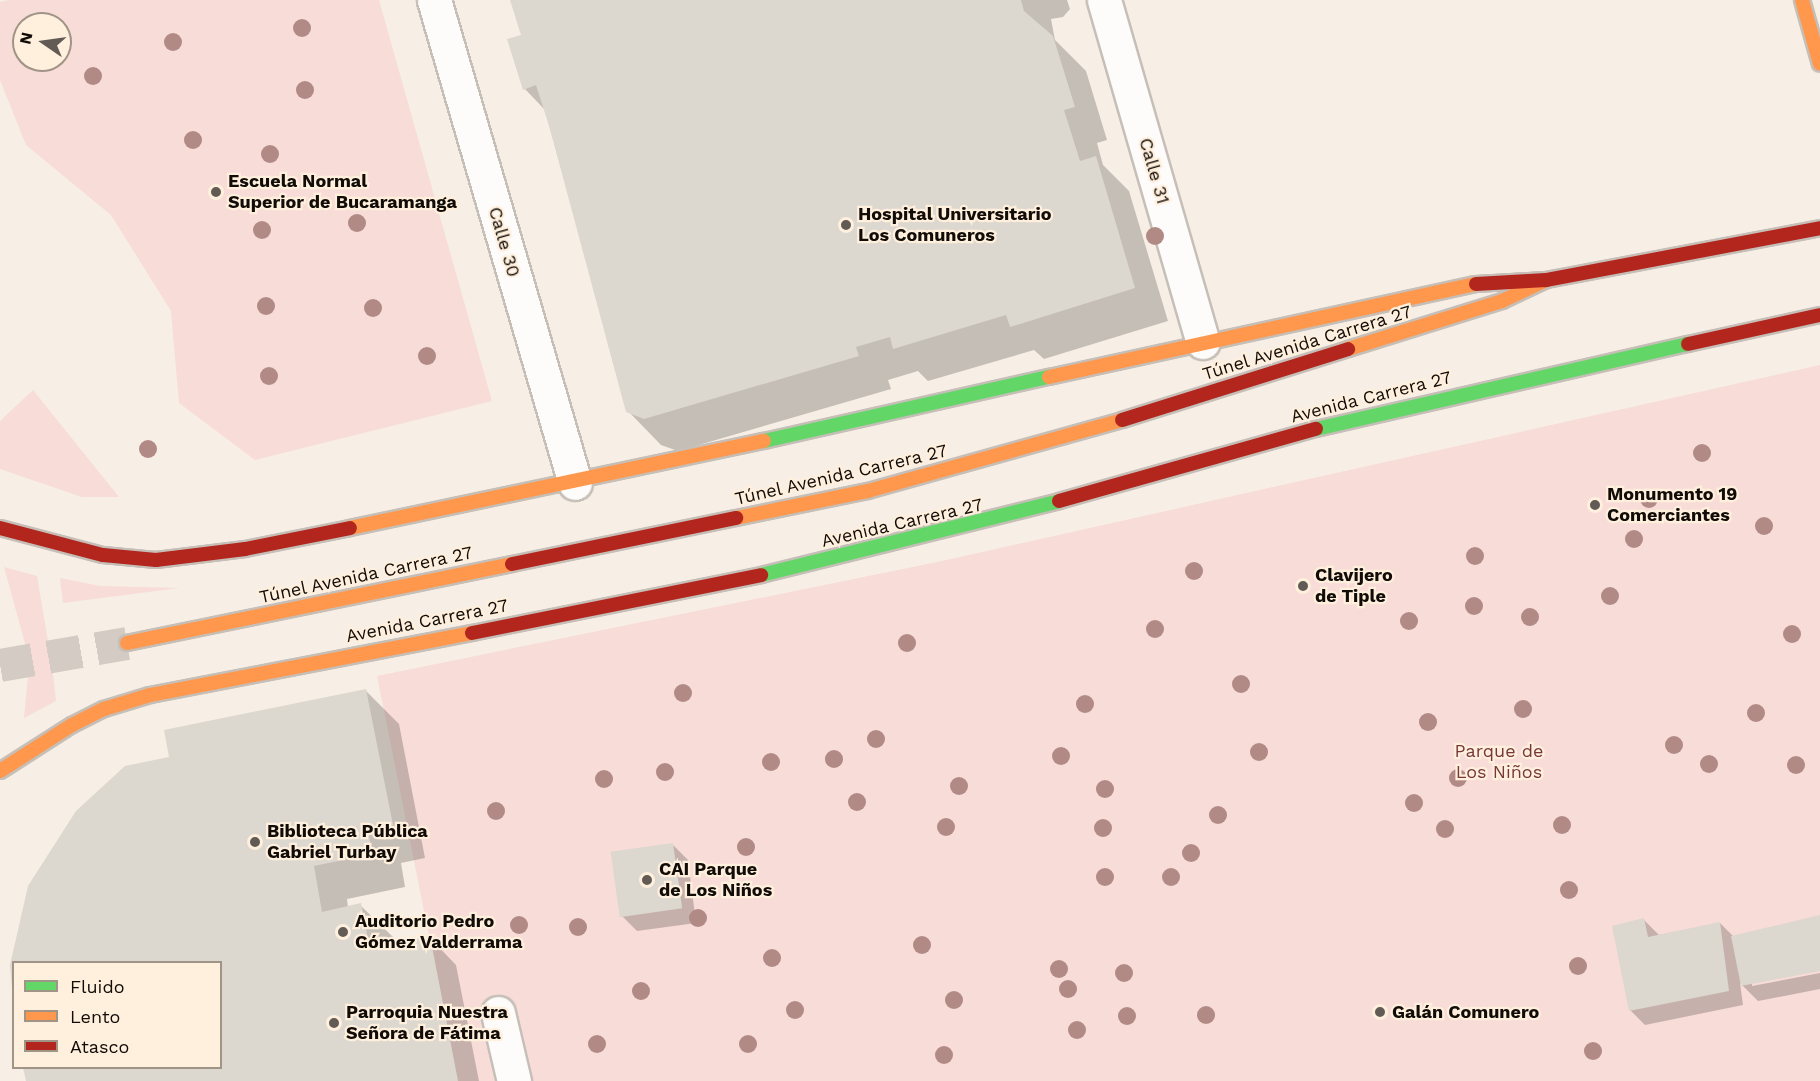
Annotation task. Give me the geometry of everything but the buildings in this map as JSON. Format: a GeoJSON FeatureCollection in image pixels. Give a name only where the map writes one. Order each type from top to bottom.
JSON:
{"type":"FeatureCollection","features":[{"type":"Feature","properties":{"kind":"main road"},"geometry":{"type":"LineString","coordinates":[[1802,0],[1820,64]]}},
{"type":"Feature","properties":{"kind":"main road"},"geometry":{"type":"LineString","coordinates":[[0,528],[103,555],[156,560],[245,549],[575,483],[1069,376],[1203,342],[1467,284],[1546,280],[1820,228]]}},
{"type":"Feature","properties":{"kind":"main road","name":"Túnel Avenida Carrera 27"},"geometry":{"type":"LineString","coordinates":[[127,643],[868,491],[1100,427],[1502,301],[1546,280]]}},
{"type":"Feature","properties":{"kind":"main road","name":"Avenida Carrera 27"},"geometry":{"type":"LineString","coordinates":[[0,771],[72,725],[104,709],[150,695],[705,588],[1008,516],[1214,455],[1456,394],[1820,315]]}},
{"type":"Feature","properties":{"kind":"street","name":"Calle 30"},"geometry":{"type":"LineString","coordinates":[[434,0],[575,483]]}},
{"type":"Feature","properties":{"kind":"street","name":"Calle 31"},"geometry":{"type":"LineString","coordinates":[[1104,0],[1203,342]]}},
{"type":"Feature","properties":{"kind":"street"},"geometry":{"type":"LineString","coordinates":[[498,1013],[514,1081]]}},
{"type":"Feature","properties":{"kind":"green space","name":"Escuela Normal Superior de Bucaramanga"},"geometry":{"type":"Polygon","coordinates":[[[9,0],[379,0],[492,401],[255,460],[179,403],[171,311],[111,215],[26,145],[0,80],[0,2],[9,0]]]}},
{"type":"Feature","properties":{"kind":"green space","name":"Parque de Los Niños"},"geometry":{"type":"Polygon","coordinates":[[[1820,365],[1820,1081],[458,1081],[377,676],[942,561],[1820,365]]]}},
{"type":"Feature","properties":{"kind":"green space"},"geometry":{"type":"Polygon","coordinates":[[[33,390],[119,497],[82,497],[0,469],[0,421],[33,390]]]}},
{"type":"Feature","properties":{"kind":"green space"},"geometry":{"type":"Polygon","coordinates":[[[4,567],[37,576],[52,665],[56,701],[24,718],[28,675],[26,647],[4,567]]]}},
{"type":"Feature","properties":{"kind":"green space"},"geometry":{"type":"Polygon","coordinates":[[[60,578],[100,586],[179,588],[63,603],[60,578]]]}},
{"type":"Feature","properties":{"kind":"tunnel"},"geometry":{"type":"LineString","coordinates":[[0,665],[127,643]]}},
{"type":"Feature","properties":{"kind":"traffic: fast"},"geometry":{"type":"LineString","coordinates":[[1316,429],[1688,344]]}},
{"type":"Feature","properties":{"kind":"traffic: fast"},"geometry":{"type":"LineString","coordinates":[[764,441],[1049,377]]}},
{"type":"Feature","properties":{"kind":"traffic: fast"},"geometry":{"type":"LineString","coordinates":[[761,575],[1059,501]]}},
{"type":"Feature","properties":{"kind":"traffic: slow"},"geometry":{"type":"LineString","coordinates":[[1802,0],[1820,64]]}},
{"type":"Feature","properties":{"kind":"traffic: slow"},"geometry":{"type":"LineString","coordinates":[[1348,349],[1502,301],[1546,280]]}},
{"type":"Feature","properties":{"kind":"traffic: slow"},"geometry":{"type":"LineString","coordinates":[[1049,377],[1476,284]]}},
{"type":"Feature","properties":{"kind":"traffic: slow"},"geometry":{"type":"LineString","coordinates":[[736,518],[868,491],[1122,420]]}},
{"type":"Feature","properties":{"kind":"traffic: slow"},"geometry":{"type":"LineString","coordinates":[[350,528],[764,441]]}},
{"type":"Feature","properties":{"kind":"traffic: slow"},"geometry":{"type":"LineString","coordinates":[[127,643],[512,564]]}},
{"type":"Feature","properties":{"kind":"traffic: slow"},"geometry":{"type":"LineString","coordinates":[[0,771],[72,725],[104,709],[150,695],[472,633]]}},
{"type":"Feature","properties":{"kind":"traffic: jam"},"geometry":{"type":"LineString","coordinates":[[1476,284],[1546,280],[1820,228]]}},
{"type":"Feature","properties":{"kind":"traffic: jam"},"geometry":{"type":"LineString","coordinates":[[1688,344],[1820,315]]}},
{"type":"Feature","properties":{"kind":"traffic: jam"},"geometry":{"type":"LineString","coordinates":[[1122,420],[1348,349]]}},
{"type":"Feature","properties":{"kind":"traffic: jam"},"geometry":{"type":"LineString","coordinates":[[1059,501],[1316,429]]}},
{"type":"Feature","properties":{"kind":"traffic: jam"},"geometry":{"type":"LineString","coordinates":[[512,564],[736,518]]}},
{"type":"Feature","properties":{"kind":"traffic: jam"},"geometry":{"type":"LineString","coordinates":[[0,528],[103,555],[156,560],[245,549],[350,528]]}},
{"type":"Feature","properties":{"kind":"traffic: jam"},"geometry":{"type":"LineString","coordinates":[[472,633],[761,575]]}},
{"type":"Feature","properties":{"kind":"place","name":"Escuela Normal Superior de Bucaramanga"},"geometry":{"type":"Point","coordinates":[216,192]}},
{"type":"Feature","properties":{"kind":"place","name":"Hospital Universitario Los Comuneros"},"geometry":{"type":"Point","coordinates":[846,225]}},
{"type":"Feature","properties":{"kind":"place","name":"Monumento 19 Comerciantes"},"geometry":{"type":"Point","coordinates":[1595,505]}},
{"type":"Feature","properties":{"kind":"place","name":"Clavijero de Tiple"},"geometry":{"type":"Point","coordinates":[1303,586]}},
{"type":"Feature","properties":{"kind":"place","name":"Biblioteca Pública Gabriel Turbay"},"geometry":{"type":"Point","coordinates":[255,842]}},
{"type":"Feature","properties":{"kind":"place","name":"CAI Parque de Los Niños"},"geometry":{"type":"Point","coordinates":[647,880]}},
{"type":"Feature","properties":{"kind":"place","name":"Auditorio Pedro Gómez Valderrama"},"geometry":{"type":"Point","coordinates":[343,932]}},
{"type":"Feature","properties":{"kind":"place","name":"Galán Comunero"},"geometry":{"type":"Point","coordinates":[1380,1012]}},
{"type":"Feature","properties":{"kind":"place","name":"Parroquia Nuestra Señora de Fátima"},"geometry":{"type":"Point","coordinates":[334,1023]}}]}
